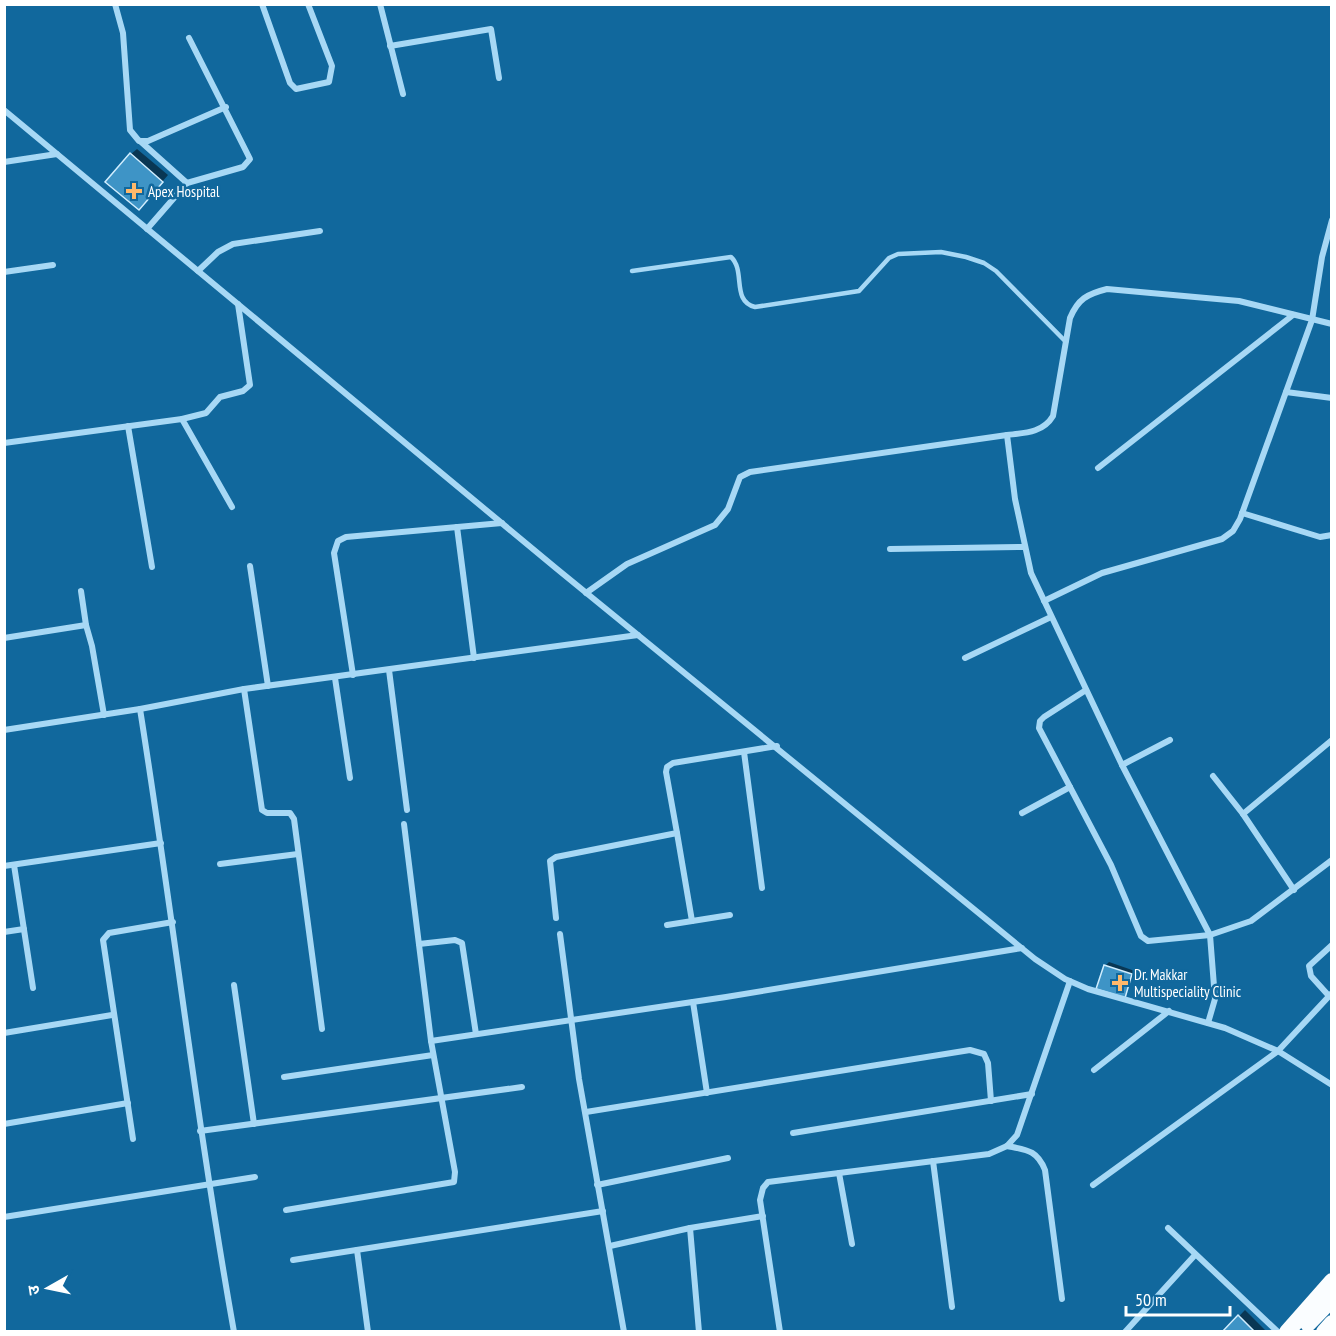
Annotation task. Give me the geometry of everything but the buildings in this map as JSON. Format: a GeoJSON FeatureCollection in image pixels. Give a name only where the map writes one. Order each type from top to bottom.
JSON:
{"type":"FeatureCollection","features":[{"type":"Feature","properties":{"kind":"highway"},"geometry":{"type":"LineString","coordinates":[[1287,1332],[1332,1281]]}},
{"type":"Feature","properties":{"kind":"highway"},"geometry":{"type":"LineString","coordinates":[[1301,1332],[1332,1299]]}},
{"type":"Feature","properties":{"kind":"highway"},"geometry":{"type":"LineString","coordinates":[[1324,1332],[1332,1323]]}},
{"type":"Feature","properties":{"kind":"street"},"geometry":{"type":"LineString","coordinates":[[115,4],[123,33],[130,130],[187,183]]}},
{"type":"Feature","properties":{"kind":"street"},"geometry":{"type":"LineString","coordinates":[[261,4],[290,83],[296,89],[304,89],[329,82],[332,75],[332,66],[309,4]]}},
{"type":"Feature","properties":{"kind":"street"},"geometry":{"type":"LineString","coordinates":[[381,5],[403,94]]}},
{"type":"Feature","properties":{"kind":"street"},"geometry":{"type":"LineString","coordinates":[[390,46],[491,28],[499,78]]}},
{"type":"Feature","properties":{"kind":"street"},"geometry":{"type":"LineString","coordinates":[[147,229],[187,183],[248,165],[250,159],[249,152],[189,38]]}},
{"type":"Feature","properties":{"kind":"street"},"geometry":{"type":"LineString","coordinates":[[140,141],[148,141],[225,107]]}},
{"type":"Feature","properties":{"kind":"street"},"geometry":{"type":"LineString","coordinates":[[4,110],[586,593],[1022,948],[1070,981],[1208,1023],[1278,1051],[1332,1085]]}},
{"type":"Feature","properties":{"kind":"street"},"geometry":{"type":"LineString","coordinates":[[4,162],[57,154]]}},
{"type":"Feature","properties":{"kind":"street"},"geometry":{"type":"LineString","coordinates":[[1044,601],[1102,573],[1222,539],[1233,531],[1242,513],[1312,320],[1322,257],[1332,220]]}},
{"type":"Feature","properties":{"kind":"street"},"geometry":{"type":"LineString","coordinates":[[198,271],[218,252],[233,244],[320,231]]}},
{"type":"Feature","properties":{"kind":"street"},"geometry":{"type":"LineString","coordinates":[[4,272],[52,265]]}},
{"type":"Feature","properties":{"kind":"street"},"geometry":{"type":"LineString","coordinates":[[586,593],[627,564],[715,525],[728,509],[740,477],[750,472],[1034,431],[1048,425],[1053,416],[1070,318],[1076,304],[1088,294],[1107,289],[1239,301],[1332,324]]}},
{"type":"Feature","properties":{"kind":"street"},"geometry":{"type":"LineString","coordinates":[[4,443],[182,419],[206,413],[220,397],[248,389],[250,386],[238,303]]}},
{"type":"Feature","properties":{"kind":"street"},"geometry":{"type":"LineString","coordinates":[[1098,468],[1293,315]]}},
{"type":"Feature","properties":{"kind":"street"},"geometry":{"type":"LineString","coordinates":[[1286,392],[1332,398]]}},
{"type":"Feature","properties":{"kind":"street"},"geometry":{"type":"LineString","coordinates":[[182,419],[232,507]]}},
{"type":"Feature","properties":{"kind":"street"},"geometry":{"type":"LineString","coordinates":[[128,426],[152,567]]}},
{"type":"Feature","properties":{"kind":"street"},"geometry":{"type":"LineString","coordinates":[[1007,435],[1023,547],[1044,601],[1122,765],[1210,935],[1215,999],[1208,1023]]}},
{"type":"Feature","properties":{"kind":"street"},"geometry":{"type":"LineString","coordinates":[[1242,513],[1320,537],[1332,535]]}},
{"type":"Feature","properties":{"kind":"street"},"geometry":{"type":"LineString","coordinates":[[353,675],[335,546],[346,537],[502,523]]}},
{"type":"Feature","properties":{"kind":"street"},"geometry":{"type":"LineString","coordinates":[[457,527],[474,658]]}},
{"type":"Feature","properties":{"kind":"street"},"geometry":{"type":"LineString","coordinates":[[890,549],[1023,547]]}},
{"type":"Feature","properties":{"kind":"street"},"geometry":{"type":"LineString","coordinates":[[250,566],[268,686]]}},
{"type":"Feature","properties":{"kind":"street"},"geometry":{"type":"LineString","coordinates":[[81,591],[104,715]]}},
{"type":"Feature","properties":{"kind":"street"},"geometry":{"type":"LineString","coordinates":[[965,658],[1051,617]]}},
{"type":"Feature","properties":{"kind":"street"},"geometry":{"type":"LineString","coordinates":[[4,638],[86,625]]}},
{"type":"Feature","properties":{"kind":"street"},"geometry":{"type":"LineString","coordinates":[[4,730],[140,709],[244,689],[638,635]]}},
{"type":"Feature","properties":{"kind":"street"},"geometry":{"type":"LineString","coordinates":[[389,670],[407,810]]}},
{"type":"Feature","properties":{"kind":"street"},"geometry":{"type":"LineString","coordinates":[[335,678],[350,778]]}},
{"type":"Feature","properties":{"kind":"street"},"geometry":{"type":"LineString","coordinates":[[244,689],[260,803],[267,813],[290,813],[298,854],[322,1029]]}},
{"type":"Feature","properties":{"kind":"street"},"geometry":{"type":"LineString","coordinates":[[1086,690],[1040,721],[1041,734],[1111,865],[1141,936],[1148,941],[1210,935],[1251,921],[1332,860]]}},
{"type":"Feature","properties":{"kind":"street"},"geometry":{"type":"LineString","coordinates":[[140,709],[173,922],[200,1131],[234,1332]]}},
{"type":"Feature","properties":{"kind":"street"},"geometry":{"type":"LineString","coordinates":[[1122,765],[1170,740]]}},
{"type":"Feature","properties":{"kind":"street"},"geometry":{"type":"LineString","coordinates":[[1243,814],[1332,740]]}},
{"type":"Feature","properties":{"kind":"street"},"geometry":{"type":"LineString","coordinates":[[692,921],[667,767],[673,763],[777,747]]}},
{"type":"Feature","properties":{"kind":"street"},"geometry":{"type":"LineString","coordinates":[[744,752],[762,888]]}},
{"type":"Feature","properties":{"kind":"street"},"geometry":{"type":"LineString","coordinates":[[1213,776],[1243,814],[1294,890]]}},
{"type":"Feature","properties":{"kind":"street"},"geometry":{"type":"LineString","coordinates":[[1022,813],[1070,787]]}},
{"type":"Feature","properties":{"kind":"street"},"geometry":{"type":"LineString","coordinates":[[286,1210],[454,1182],[455,1172],[431,1041],[404,824]]}},
{"type":"Feature","properties":{"kind":"street"},"geometry":{"type":"LineString","coordinates":[[556,918],[550,861],[556,857],[677,833]]}},
{"type":"Feature","properties":{"kind":"street"},"geometry":{"type":"LineString","coordinates":[[4,866],[161,843]]}},
{"type":"Feature","properties":{"kind":"street"},"geometry":{"type":"LineString","coordinates":[[220,864],[298,854]]}},
{"type":"Feature","properties":{"kind":"street"},"geometry":{"type":"LineString","coordinates":[[14,865],[33,988]]}},
{"type":"Feature","properties":{"kind":"street"},"geometry":{"type":"LineString","coordinates":[[667,925],[730,915]]}},
{"type":"Feature","properties":{"kind":"street"},"geometry":{"type":"LineString","coordinates":[[133,1139],[112,1016],[103,940],[109,933],[173,922]]}},
{"type":"Feature","properties":{"kind":"street"},"geometry":{"type":"LineString","coordinates":[[4,932],[24,929]]}},
{"type":"Feature","properties":{"kind":"street"},"geometry":{"type":"LineString","coordinates":[[560,934],[597,1185],[624,1332]]}},
{"type":"Feature","properties":{"kind":"street"},"geometry":{"type":"LineString","coordinates":[[419,944],[455,940],[462,943],[476,1034]]}},
{"type":"Feature","properties":{"kind":"street"},"geometry":{"type":"LineString","coordinates":[[1093,1185],[1278,1051],[1330,995],[1311,976],[1309,966],[1332,945]]}},
{"type":"Feature","properties":{"kind":"street"},"geometry":{"type":"LineString","coordinates":[[431,1041],[693,1002],[1022,948]]}},
{"type":"Feature","properties":{"kind":"street"},"geometry":{"type":"LineString","coordinates":[[780,1332],[760,1200],[763,1188],[768,1182],[989,1154],[1007,1146],[1017,1135],[1070,981]]}},
{"type":"Feature","properties":{"kind":"street"},"geometry":{"type":"LineString","coordinates":[[234,985],[254,1124]]}},
{"type":"Feature","properties":{"kind":"street"},"geometry":{"type":"LineString","coordinates":[[693,1002],[707,1093]]}},
{"type":"Feature","properties":{"kind":"street"},"geometry":{"type":"LineString","coordinates":[[1094,1070],[1169,1011]]}},
{"type":"Feature","properties":{"kind":"street"},"geometry":{"type":"LineString","coordinates":[[4,1033],[112,1016]]}},
{"type":"Feature","properties":{"kind":"street"},"geometry":{"type":"LineString","coordinates":[[586,1112],[970,1050],[984,1054],[988,1063],[991,1101]]}},
{"type":"Feature","properties":{"kind":"street"},"geometry":{"type":"LineString","coordinates":[[284,1077],[433,1055]]}},
{"type":"Feature","properties":{"kind":"street"},"geometry":{"type":"LineString","coordinates":[[200,1131],[441,1100],[522,1087]]}},
{"type":"Feature","properties":{"kind":"street"},"geometry":{"type":"LineString","coordinates":[[794,1133],[1032,1094]]}},
{"type":"Feature","properties":{"kind":"street"},"geometry":{"type":"LineString","coordinates":[[4,1124],[128,1103]]}},
{"type":"Feature","properties":{"kind":"street"},"geometry":{"type":"LineString","coordinates":[[1007,1146],[1034,1151],[1045,1170],[1062,1299]]}},
{"type":"Feature","properties":{"kind":"street"},"geometry":{"type":"LineString","coordinates":[[597,1185],[728,1158]]}},
{"type":"Feature","properties":{"kind":"street"},"geometry":{"type":"LineString","coordinates":[[933,1161],[952,1307]]}},
{"type":"Feature","properties":{"kind":"street"},"geometry":{"type":"LineString","coordinates":[[839,1173],[852,1244]]}},
{"type":"Feature","properties":{"kind":"street"},"geometry":{"type":"LineString","coordinates":[[4,1217],[255,1177]]}},
{"type":"Feature","properties":{"kind":"street"},"geometry":{"type":"LineString","coordinates":[[293,1260],[603,1211]]}},
{"type":"Feature","properties":{"kind":"street"},"geometry":{"type":"LineString","coordinates":[[610,1246],[690,1228],[763,1216]]}},
{"type":"Feature","properties":{"kind":"street"},"geometry":{"type":"LineString","coordinates":[[690,1228],[699,1332]]}},
{"type":"Feature","properties":{"kind":"street"},"geometry":{"type":"LineString","coordinates":[[1168,1228],[1278,1332]]}},
{"type":"Feature","properties":{"kind":"street"},"geometry":{"type":"LineString","coordinates":[[357,1250],[368,1332]]}},
{"type":"Feature","properties":{"kind":"street"},"geometry":{"type":"LineString","coordinates":[[1125,1332],[1195,1256]]}},
{"type":"Feature","properties":{"kind":"lane"},"geometry":{"type":"LineString","coordinates":[[632,271],[731,257],[736,265],[742,299],[747,305],[755,307],[859,291],[889,258],[898,255],[942,252],[966,257],[990,267],[1066,342]]}},
{"type":"Feature","properties":{"kind":"place","name":"Apex Hospital"},"geometry":{"type":"Point","coordinates":[134,191]}},
{"type":"Feature","properties":{"kind":"place","name":"Dr. Makkar Multispeciality Clinic"},"geometry":{"type":"Point","coordinates":[1120,983]}}]}
